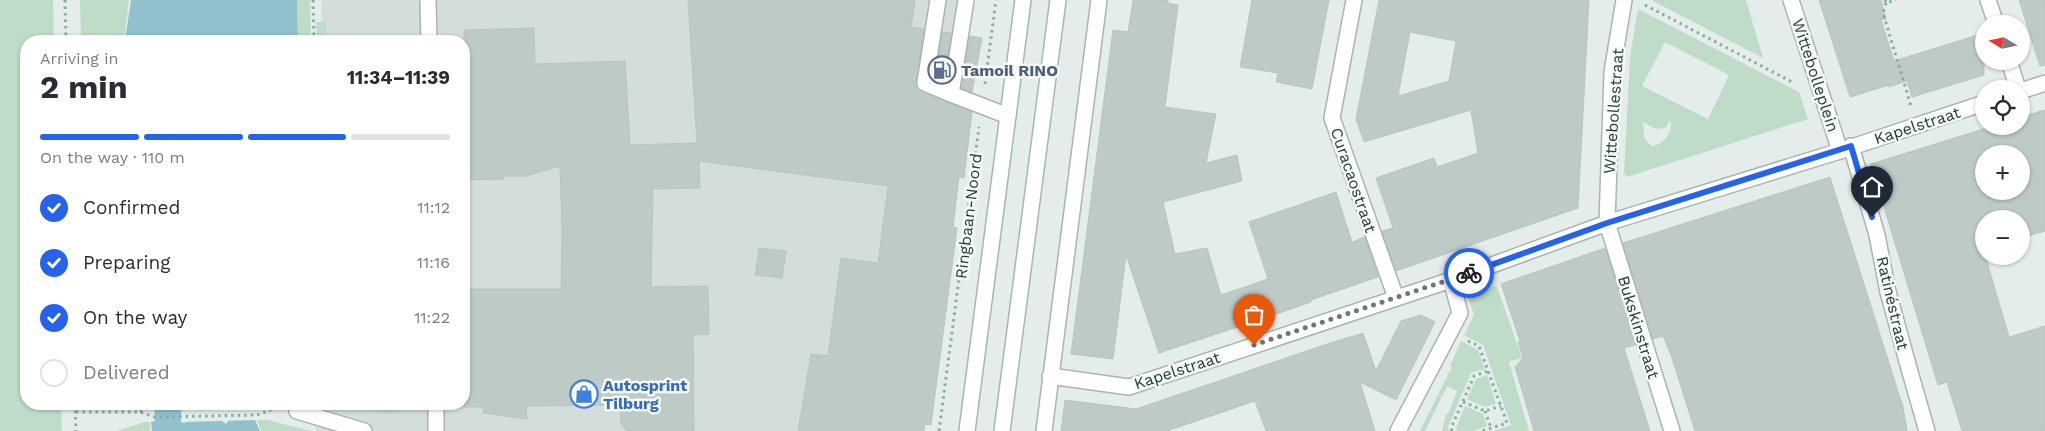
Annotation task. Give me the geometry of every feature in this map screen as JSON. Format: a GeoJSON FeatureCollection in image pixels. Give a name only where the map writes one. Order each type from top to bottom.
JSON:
{"type":"FeatureCollection","features":[{"type":"Feature","properties":{"kind":"street"},"geometry":{"type":"LineString","coordinates":[[428,0],[429,35]]}},
{"type":"Feature","properties":{"kind":"street"},"geometry":{"type":"LineString","coordinates":[[938,0],[925,83],[1008,116]]}},
{"type":"Feature","properties":{"kind":"street"},"geometry":{"type":"LineString","coordinates":[[951,94],[966,0]]}},
{"type":"Feature","properties":{"kind":"street","name":"Ringbaan-Noord"},"geometry":{"type":"LineString","coordinates":[[967,431],[1023,0]]}},
{"type":"Feature","properties":{"kind":"street"},"geometry":{"type":"LineString","coordinates":[[1002,431],[1058,0]]}},
{"type":"Feature","properties":{"kind":"street"},"geometry":{"type":"LineString","coordinates":[[1044,431],[1100,0]]}},
{"type":"Feature","properties":{"kind":"street","name":"Curacaostraat"},"geometry":{"type":"LineString","coordinates":[[1354,0],[1332,118],[1396,298]]}},
{"type":"Feature","properties":{"kind":"street","name":"Wittebollestraat"},"geometry":{"type":"LineString","coordinates":[[1607,223],[1612,72],[1624,0]]}},
{"type":"Feature","properties":{"kind":"street","name":"Wittebolleplein"},"geometry":{"type":"LineString","coordinates":[[1791,0],[1818,77],[1846,148]]}},
{"type":"Feature","properties":{"kind":"street"},"geometry":{"type":"LineString","coordinates":[[1988,0],[1993,15]]}},
{"type":"Feature","properties":{"kind":"street"},"geometry":{"type":"LineString","coordinates":[[2030,88],[2045,83]]}},
{"type":"Feature","properties":{"kind":"street","name":"Kapelstraat"},"geometry":{"type":"LineString","coordinates":[[1050,376],[1129,387],[1451,280],[1607,223],[1975,106]]}},
{"type":"Feature","properties":{"kind":"street","name":"Ratinéstraat"},"geometry":{"type":"LineString","coordinates":[[1846,148],[1877,235],[1888,292],[1927,431]]}},
{"type":"Feature","properties":{"kind":"street","name":"Bukskinstraat"},"geometry":{"type":"LineString","coordinates":[[1607,223],[1672,431]]}},
{"type":"Feature","properties":{"kind":"street"},"geometry":{"type":"LineString","coordinates":[[1398,431],[1460,313],[1451,280]]}},
{"type":"Feature","properties":{"kind":"street"},"geometry":{"type":"LineString","coordinates":[[298,410],[359,431]]}},
{"type":"Feature","properties":{"kind":"street"},"geometry":{"type":"LineString","coordinates":[[436,410],[436,431]]}},
{"type":"Feature","properties":{"kind":"path"},"geometry":{"type":"LineString","coordinates":[[66,0],[66,35]]}},
{"type":"Feature","properties":{"kind":"path"},"geometry":{"type":"LineString","coordinates":[[314,0],[314,35]]}},
{"type":"Feature","properties":{"kind":"path","name":"Ringbaan-Noord"},"geometry":{"type":"LineString","coordinates":[[939,431],[996,0]]}},
{"type":"Feature","properties":{"kind":"path"},"geometry":{"type":"LineString","coordinates":[[1896,0],[1886,2],[1883,13],[1916,125]]}},
{"type":"Feature","properties":{"kind":"path"},"geometry":{"type":"LineString","coordinates":[[1641,3],[1795,83],[1818,77]]}},
{"type":"Feature","properties":{"kind":"path"},"geometry":{"type":"LineString","coordinates":[[1450,331],[1479,346],[1507,423],[1482,431]]}},
{"type":"Feature","properties":{"kind":"path"},"geometry":{"type":"LineString","coordinates":[[1452,431],[1451,428],[1474,376],[1488,371]]}},
{"type":"Feature","properties":{"kind":"path"},"geometry":{"type":"LineString","coordinates":[[1463,402],[1485,411],[1501,406]]}},
{"type":"Feature","properties":{"kind":"path"},"geometry":{"type":"LineString","coordinates":[[140,412],[145,410]]}},
{"type":"Feature","properties":{"kind":"path"},"geometry":{"type":"LineString","coordinates":[[76,431],[76,412],[140,412],[154,417],[257,415],[271,410]]}},
{"type":"Feature","properties":{"kind":"path"},"geometry":{"type":"LineString","coordinates":[[1485,411],[1491,428]]}},
{"type":"Feature","properties":{"kind":"shaded area"},"geometry":{"type":"Polygon","coordinates":[[[322,0],[958,0],[904,431],[316,431],[315,410],[470,410],[470,35],[321,35],[322,0]]]}},
{"type":"Feature","properties":{"kind":"green space"},"geometry":{"type":"Polygon","coordinates":[[[0,0],[53,0],[54,35],[20,35],[20,410],[61,410],[62,431],[0,431],[0,0]]]}},
{"type":"Feature","properties":{"kind":"green space"},"geometry":{"type":"Polygon","coordinates":[[[80,0],[129,0],[125,35],[81,35],[80,0]]]}},
{"type":"Feature","properties":{"kind":"green space"},"geometry":{"type":"Polygon","coordinates":[[[297,0],[310,0],[311,35],[298,35],[297,0]]]}},
{"type":"Feature","properties":{"kind":"green space"},"geometry":{"type":"Polygon","coordinates":[[[1746,0],[1763,58],[1653,1],[1746,0]]]}},
{"type":"Feature","properties":{"kind":"green space"},"geometry":{"type":"Polygon","coordinates":[[[1638,9],[1799,92],[1808,119],[1627,177],[1624,173],[1630,57],[1638,9]],[[1665,42],[1642,86],[1708,119],[1729,75],[1665,42]],[[1670,120],[1665,128],[1656,129],[1643,122],[1644,137],[1651,146],[1663,141],[1669,133],[1670,120]]]}},
{"type":"Feature","properties":{"kind":"green space"},"geometry":{"type":"Polygon","coordinates":[[[316,22],[326,22],[326,35],[317,35],[316,22]]]}},
{"type":"Feature","properties":{"kind":"green space"},"geometry":{"type":"Polygon","coordinates":[[[1494,286],[1497,287],[1522,358],[1509,362],[1529,431],[1494,431],[1511,425],[1483,345],[1464,335],[1474,315],[1468,296],[1494,286]]]}},
{"type":"Feature","properties":{"kind":"green space"},"geometry":{"type":"Polygon","coordinates":[[[1461,341],[1478,350],[1485,369],[1471,373],[1448,427],[1449,431],[1442,431],[1446,415],[1457,391],[1447,386],[1425,431],[1420,431],[1452,367],[1450,366],[1461,341]]]}},
{"type":"Feature","properties":{"kind":"green space"},"geometry":{"type":"Polygon","coordinates":[[[1487,375],[1496,404],[1485,407],[1467,399],[1476,379],[1487,375]]]}},
{"type":"Feature","properties":{"kind":"green space"},"geometry":{"type":"Polygon","coordinates":[[[1465,406],[1483,414],[1487,426],[1473,431],[1457,431],[1456,428],[1465,406]]]}},
{"type":"Feature","properties":{"kind":"green space"},"geometry":{"type":"Polygon","coordinates":[[[368,410],[403,410],[390,413],[368,410]]]}},
{"type":"Feature","properties":{"kind":"green space"},"geometry":{"type":"Polygon","coordinates":[[[257,420],[268,420],[311,431],[261,431],[257,420]]]}},
{"type":"Feature","properties":{"kind":"green space"},"geometry":{"type":"Polygon","coordinates":[[[150,422],[150,431],[117,431],[150,422]]]}},
{"type":"Feature","properties":{"kind":"water"},"geometry":{"type":"Polygon","coordinates":[[[131,0],[297,0],[298,35],[126,35],[131,0]]]}},
{"type":"Feature","properties":{"kind":"water"},"geometry":{"type":"Polygon","coordinates":[[[154,410],[181,410],[181,422],[184,423],[210,410],[222,410],[223,422],[226,424],[228,421],[227,410],[238,410],[255,420],[260,431],[152,431],[151,422],[155,421],[154,410]]]}},
{"type":"Feature","properties":{"kind":"pier"},"geometry":{"type":"Polygon","coordinates":[[[184,410],[257,410],[257,420],[184,422],[184,410]]]}},
{"type":"Feature","properties":{"kind":"building"},"geometry":{"type":"Polygon","coordinates":[[[688,0],[915,0],[911,27],[924,29],[916,86],[921,92],[972,112],[964,178],[959,177],[953,227],[957,228],[931,425],[925,424],[924,431],[798,431],[811,354],[828,356],[841,258],[878,263],[888,186],[699,161],[700,188],[653,189],[651,287],[708,286],[709,334],[693,335],[694,431],[627,431],[621,424],[620,405],[526,406],[527,419],[483,413],[483,407],[470,407],[470,289],[561,289],[562,230],[560,166],[526,176],[504,176],[504,179],[470,180],[470,35],[464,35],[464,30],[534,28],[535,64],[625,61],[630,145],[697,143],[688,0]]]}},
{"type":"Feature","properties":{"kind":"building"},"geometry":{"type":"Polygon","coordinates":[[[1133,0],[1168,0],[1168,3],[1178,5],[1165,107],[1216,114],[1206,163],[1237,155],[1242,181],[1163,202],[1175,254],[1207,248],[1221,295],[1268,279],[1249,222],[1336,192],[1352,242],[1365,237],[1378,277],[1271,316],[1159,353],[1126,255],[1113,359],[1071,354],[1113,30],[1128,32],[1133,0]]]}},
{"type":"Feature","properties":{"kind":"building"},"geometry":{"type":"Polygon","coordinates":[[[1252,0],[1329,0],[1312,89],[1276,82],[1278,73],[1240,67],[1252,0]]]}},
{"type":"Feature","properties":{"kind":"building"},"geometry":{"type":"Polygon","coordinates":[[[1379,0],[1589,0],[1578,208],[1396,271],[1382,231],[1393,228],[1376,178],[1434,158],[1437,167],[1478,153],[1471,110],[1364,142],[1356,119],[1379,0]],[[1410,32],[1398,96],[1449,81],[1456,41],[1410,32]]]}},
{"type":"Feature","properties":{"kind":"building"},"geometry":{"type":"Polygon","coordinates":[[[1819,0],[1881,0],[1886,19],[1881,20],[1894,61],[1975,36],[1975,70],[1984,70],[1984,75],[1912,97],[1907,81],[1850,97],[1819,0]]]}},
{"type":"Feature","properties":{"kind":"building"},"geometry":{"type":"Polygon","coordinates":[[[2019,0],[2045,0],[2045,65],[2040,66],[2030,35],[2030,15],[2024,15],[2019,0]]]}},
{"type":"Feature","properties":{"kind":"building"},"geometry":{"type":"Polygon","coordinates":[[[943,32],[951,33],[944,81],[935,77],[943,32]]]}},
{"type":"Feature","properties":{"kind":"building"},"geometry":{"type":"Polygon","coordinates":[[[970,36],[982,38],[972,92],[961,88],[970,36]]]}},
{"type":"Feature","properties":{"kind":"building"},"geometry":{"type":"Polygon","coordinates":[[[2045,110],[2045,231],[2030,235],[2030,210],[1975,210],[1975,265],[1988,265],[2009,337],[2045,326],[2045,431],[1962,431],[1947,382],[1938,385],[1871,164],[1975,132],[1975,135],[2030,135],[2030,114],[2045,110]]]}},
{"type":"Feature","properties":{"kind":"building"},"geometry":{"type":"Polygon","coordinates":[[[1830,177],[1903,407],[1907,431],[1695,431],[1671,355],[1663,336],[1653,339],[1623,243],[1830,177]]]}},
{"type":"Feature","properties":{"kind":"building"},"geometry":{"type":"Polygon","coordinates":[[[759,248],[786,251],[782,278],[755,275],[759,248]]]}},
{"type":"Feature","properties":{"kind":"building"},"geometry":{"type":"Polygon","coordinates":[[[1605,248],[1635,345],[1624,348],[1650,431],[1534,431],[1515,367],[1523,358],[1518,342],[1520,341],[1501,284],[1605,248]]]}},
{"type":"Feature","properties":{"kind":"building"},"geometry":{"type":"Polygon","coordinates":[[[1421,315],[1435,322],[1396,400],[1360,382],[1375,431],[1266,431],[1255,401],[1167,431],[1061,431],[1065,400],[1136,409],[1363,333],[1376,371],[1401,321],[1421,315]]]}},
{"type":"Feature","properties":{"kind":"way so far"},"geometry":{"type":"LineString","coordinates":[[1254,345],[1469,273]]}},
{"type":"Feature","properties":{"kind":"place","name":"Tamoil RINO"},"geometry":{"type":"Point","coordinates":[942,70]}},
{"type":"Feature","properties":{"kind":"place","name":"Autosprint Tilburg"},"geometry":{"type":"Point","coordinates":[584,394]}},
{"type":"Feature","properties":{"kind":"route"},"geometry":{"type":"LineString","coordinates":[[1469,273],[1607,223],[1851,146],[1872,217]]}}]}
